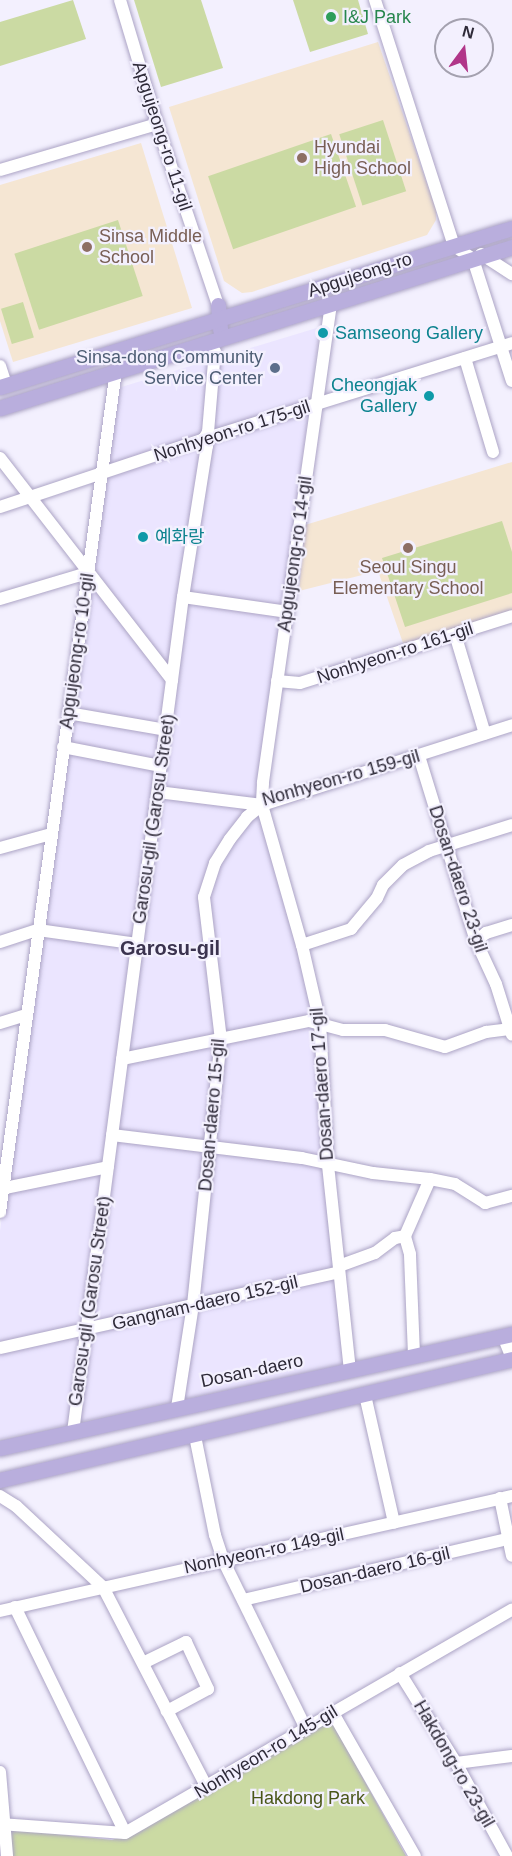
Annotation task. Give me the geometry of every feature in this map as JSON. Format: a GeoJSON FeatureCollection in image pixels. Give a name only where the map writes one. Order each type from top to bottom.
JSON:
{"type":"FeatureCollection","features":[{"type":"Feature","properties":{"kind":"main road","name":"Apgujeong-ro"},"geometry":{"type":"LineString","coordinates":[[3,386],[220,321],[512,228]]}},
{"type":"Feature","properties":{"kind":"main road","name":"Apgujeong-ro"},"geometry":{"type":"LineString","coordinates":[[6,406],[116,371],[217,346],[331,304],[512,247]]}},
{"type":"Feature","properties":{"kind":"main road"},"geometry":{"type":"LineString","coordinates":[[217,346],[220,321],[218,305]]}},
{"type":"Feature","properties":{"kind":"main road"},"geometry":{"type":"LineString","coordinates":[[3,386],[6,406]]}},
{"type":"Feature","properties":{"kind":"main road","name":"Dosan-daero"},"geometry":{"type":"LineString","coordinates":[[0,1448],[508,1335]]}},
{"type":"Feature","properties":{"kind":"main road"},"geometry":{"type":"LineString","coordinates":[[0,1480],[195,1436],[512,1358]]}},
{"type":"Feature","properties":{"kind":"street","name":"Apgujeong-ro 11-gil"},"geometry":{"type":"LineString","coordinates":[[120,0],[157,124],[218,305]]}},
{"type":"Feature","properties":{"kind":"street"},"geometry":{"type":"LineString","coordinates":[[375,0],[454,246],[512,274]]}},
{"type":"Feature","properties":{"kind":"street"},"geometry":{"type":"LineString","coordinates":[[0,170],[157,124]]}},
{"type":"Feature","properties":{"kind":"street"},"geometry":{"type":"LineString","coordinates":[[479,257],[506,345],[512,381]]}},
{"type":"Feature","properties":{"kind":"street","name":"Apgujeong-ro 14-gil"},"geometry":{"type":"LineString","coordinates":[[262,805],[262,783],[331,304]]}},
{"type":"Feature","properties":{"kind":"street","name":"Nonhyeon-ro 175-gil"},"geometry":{"type":"LineString","coordinates":[[0,507],[204,439],[506,345]]}},
{"type":"Feature","properties":{"kind":"street","name":"Garosu-gil (Garosu Street)"},"geometry":{"type":"LineString","coordinates":[[73,1432],[183,597],[207,446],[204,439],[208,432],[217,346]]}},
{"type":"Feature","properties":{"kind":"street"},"geometry":{"type":"LineString","coordinates":[[465,358],[493,452]]}},
{"type":"Feature","properties":{"kind":"street"},"geometry":{"type":"LineString","coordinates":[[0,366],[3,386]]}},
{"type":"Feature","properties":{"kind":"street","name":"Apgujeong-ro 10-gil"},"geometry":{"type":"LineString","coordinates":[[0,1212],[116,371]]}},
{"type":"Feature","properties":{"kind":"street"},"geometry":{"type":"LineString","coordinates":[[0,458],[172,680]]}},
{"type":"Feature","properties":{"kind":"street"},"geometry":{"type":"LineString","coordinates":[[0,599],[87,573]]}},
{"type":"Feature","properties":{"kind":"street"},"geometry":{"type":"LineString","coordinates":[[183,597],[288,612]]}},
{"type":"Feature","properties":{"kind":"street","name":"Nonhyeon-ro 161-gil"},"geometry":{"type":"LineString","coordinates":[[278,681],[300,683],[512,616]]}},
{"type":"Feature","properties":{"kind":"street"},"geometry":{"type":"LineString","coordinates":[[455,634],[485,734]]}},
{"type":"Feature","properties":{"kind":"street"},"geometry":{"type":"LineString","coordinates":[[68,713],[166,730]]}},
{"type":"Feature","properties":{"kind":"street","name":"Nonhyeon-ro 159-gil"},"geometry":{"type":"LineString","coordinates":[[158,792],[262,805],[512,725]]}},
{"type":"Feature","properties":{"kind":"street"},"geometry":{"type":"LineString","coordinates":[[63,747],[161,766]]}},
{"type":"Feature","properties":{"kind":"street","name":"Dosan-daero 23-gil"},"geometry":{"type":"LineString","coordinates":[[419,756],[476,941],[496,984],[511,1032]]}},
{"type":"Feature","properties":{"kind":"street","name":"Dosan-daero 17-gil"},"geometry":{"type":"LineString","coordinates":[[262,805],[302,945],[320,1023],[328,1166],[350,1370]]}},
{"type":"Feature","properties":{"kind":"street","name":"Dosan-daero 15-gil"},"geometry":{"type":"LineString","coordinates":[[177,1408],[193,1305],[221,1040],[204,897],[208,878],[220,855],[247,817],[262,805]]}},
{"type":"Feature","properties":{"kind":"street"},"geometry":{"type":"LineString","coordinates":[[302,945],[351,929],[377,898],[383,885],[403,865],[429,851],[512,825]]}},
{"type":"Feature","properties":{"kind":"street"},"geometry":{"type":"LineString","coordinates":[[0,848],[51,834]]}},
{"type":"Feature","properties":{"kind":"street"},"geometry":{"type":"LineString","coordinates":[[476,941],[486,933],[512,925]]}},
{"type":"Feature","properties":{"kind":"street"},"geometry":{"type":"LineString","coordinates":[[0,942],[38,930],[137,944]]}},
{"type":"Feature","properties":{"kind":"street"},"geometry":{"type":"LineString","coordinates":[[0,1023],[27,1015]]}},
{"type":"Feature","properties":{"kind":"street"},"geometry":{"type":"LineString","coordinates":[[122,1059],[309,1021],[343,1030],[385,1030],[445,1047],[486,1032],[511,1032]]}},
{"type":"Feature","properties":{"kind":"street"},"geometry":{"type":"LineString","coordinates":[[112,1135],[302,1158],[328,1166],[430,1179],[455,1184],[485,1203],[512,1196]]}},
{"type":"Feature","properties":{"kind":"street"},"geometry":{"type":"LineString","coordinates":[[2,1188],[108,1167]]}},
{"type":"Feature","properties":{"kind":"street"},"geometry":{"type":"LineString","coordinates":[[414,1355],[410,1254],[405,1236],[430,1179]]}},
{"type":"Feature","properties":{"kind":"street","name":"Gangnam-daero 152-gil"},"geometry":{"type":"LineString","coordinates":[[0,1348],[86,1330],[339,1269],[375,1253],[395,1238],[405,1236]]}},
{"type":"Feature","properties":{"kind":"street"},"geometry":{"type":"LineString","coordinates":[[508,1335],[512,1358]]}},
{"type":"Feature","properties":{"kind":"street"},"geometry":{"type":"LineString","coordinates":[[365,1395],[394,1523]]}},
{"type":"Feature","properties":{"kind":"street"},"geometry":{"type":"LineString","coordinates":[[195,1436],[215,1535],[223,1560],[306,1729]]}},
{"type":"Feature","properties":{"kind":"street"},"geometry":{"type":"LineString","coordinates":[[0,1496],[16,1506],[104,1587],[207,1788]]}},
{"type":"Feature","properties":{"kind":"street"},"geometry":{"type":"LineString","coordinates":[[506,1497],[508,1539],[512,1556]]}},
{"type":"Feature","properties":{"kind":"street","name":"Nonhyeon-ro 149-gil"},"geometry":{"type":"LineString","coordinates":[[0,1611],[506,1497]]}},
{"type":"Feature","properties":{"kind":"street","name":"Dosan-daero 16-gil"},"geometry":{"type":"LineString","coordinates":[[243,1600],[508,1539]]}},
{"type":"Feature","properties":{"kind":"street"},"geometry":{"type":"LineString","coordinates":[[15,1607],[125,1833]]}},
{"type":"Feature","properties":{"kind":"street","name":"Nonhyeon-ro 145-gil"},"geometry":{"type":"LineString","coordinates":[[125,1833],[207,1788],[400,1673],[512,1610]]}},
{"type":"Feature","properties":{"kind":"street"},"geometry":{"type":"LineString","coordinates":[[142,1663],[186,1642],[208,1689],[167,1711]]}},
{"type":"Feature","properties":{"kind":"street","name":"Hakdong-ro 23-gil"},"geometry":{"type":"LineString","coordinates":[[400,1673],[456,1763],[508,1855]]}},
{"type":"Feature","properties":{"kind":"street"},"geometry":{"type":"LineString","coordinates":[[333,1713],[415,1856]]}},
{"type":"Feature","properties":{"kind":"street"},"geometry":{"type":"LineString","coordinates":[[456,1763],[512,1756]]}},
{"type":"Feature","properties":{"kind":"street"},"geometry":{"type":"LineString","coordinates":[[0,1772],[6,1856]]}},
{"type":"Feature","properties":{"kind":"street"},"geometry":{"type":"LineString","coordinates":[[2,1824],[125,1833]]}},
{"type":"Feature","properties":{"kind":"shaded area","name":"Hyundai High School"},"geometry":{"type":"Polygon","coordinates":[[[378,42],[436,210],[436,220],[427,235],[252,292],[242,293],[224,281],[169,107],[378,42]]]}},
{"type":"Feature","properties":{"kind":"shaded area","name":"Sinsa Middle School"},"geometry":{"type":"Polygon","coordinates":[[[141,143],[192,308],[13,362],[0,321],[0,185],[141,143]]]}},
{"type":"Feature","properties":{"kind":"shaded area"},"geometry":{"type":"Polygon","coordinates":[[[320,327],[256,797],[311,995],[345,1365],[0,1439],[0,1231],[118,388],[320,327]]]}},
{"type":"Feature","properties":{"kind":"shaded area","name":"Seoul Singu Elementary School"},"geometry":{"type":"Polygon","coordinates":[[[512,462],[512,613],[404,646],[378,571],[299,591],[305,525],[512,462]]]}},
{"type":"Feature","properties":{"kind":"green space"},"geometry":{"type":"Polygon","coordinates":[[[73,0],[86,39],[0,66],[0,22],[73,0]]]}},
{"type":"Feature","properties":{"kind":"green space"},"geometry":{"type":"Polygon","coordinates":[[[134,0],[201,0],[223,68],[161,87],[134,0]]]}},
{"type":"Feature","properties":{"kind":"green space","name":"I&J Park"},"geometry":{"type":"Polygon","coordinates":[[[293,0],[358,0],[368,34],[310,52],[293,0]]]}},
{"type":"Feature","properties":{"kind":"green space"},"geometry":{"type":"Polygon","coordinates":[[[383,120],[406,191],[362,206],[339,134],[383,120]]]}},
{"type":"Feature","properties":{"kind":"green space"},"geometry":{"type":"Polygon","coordinates":[[[331,134],[356,207],[233,249],[208,176],[331,134]]]}},
{"type":"Feature","properties":{"kind":"green space"},"geometry":{"type":"Polygon","coordinates":[[[118,220],[143,296],[39,330],[14,254],[118,220]]]}},
{"type":"Feature","properties":{"kind":"green space"},"geometry":{"type":"Polygon","coordinates":[[[23,302],[34,337],[12,344],[1,309],[23,302]]]}},
{"type":"Feature","properties":{"kind":"green space"},"geometry":{"type":"Polygon","coordinates":[[[502,521],[512,552],[512,593],[405,627],[382,558],[502,521]]]}},
{"type":"Feature","properties":{"kind":"green space","name":"Hakdong Park"},"geometry":{"type":"Polygon","coordinates":[[[330,1718],[406,1856],[12,1856],[10,1829],[112,1840],[145,1828],[330,1718]]]}},
{"type":"Feature","properties":{"kind":"place","name":"I&J Park"},"geometry":{"type":"Point","coordinates":[331,17]}},
{"type":"Feature","properties":{"kind":"place","name":"Hyundai High School"},"geometry":{"type":"Point","coordinates":[302,158]}},
{"type":"Feature","properties":{"kind":"place","name":"Sinsa Middle School"},"geometry":{"type":"Point","coordinates":[87,247]}},
{"type":"Feature","properties":{"kind":"place","name":"Samseong Gallery"},"geometry":{"type":"Point","coordinates":[323,333]}},
{"type":"Feature","properties":{"kind":"place","name":"Sinsa-dong Community Service Center"},"geometry":{"type":"Point","coordinates":[275,368]}},
{"type":"Feature","properties":{"kind":"place","name":"Cheongjak Gallery"},"geometry":{"type":"Point","coordinates":[429,396]}},
{"type":"Feature","properties":{"kind":"place","name":"예화랑"},"geometry":{"type":"Point","coordinates":[143,537]}},
{"type":"Feature","properties":{"kind":"place","name":"Seoul Singu Elementary School"},"geometry":{"type":"Point","coordinates":[408,548]}},
{"type":"Feature","properties":{"kind":"district","name":"Garosu-gil"},"geometry":{"type":"Point","coordinates":[170,948]}}]}
